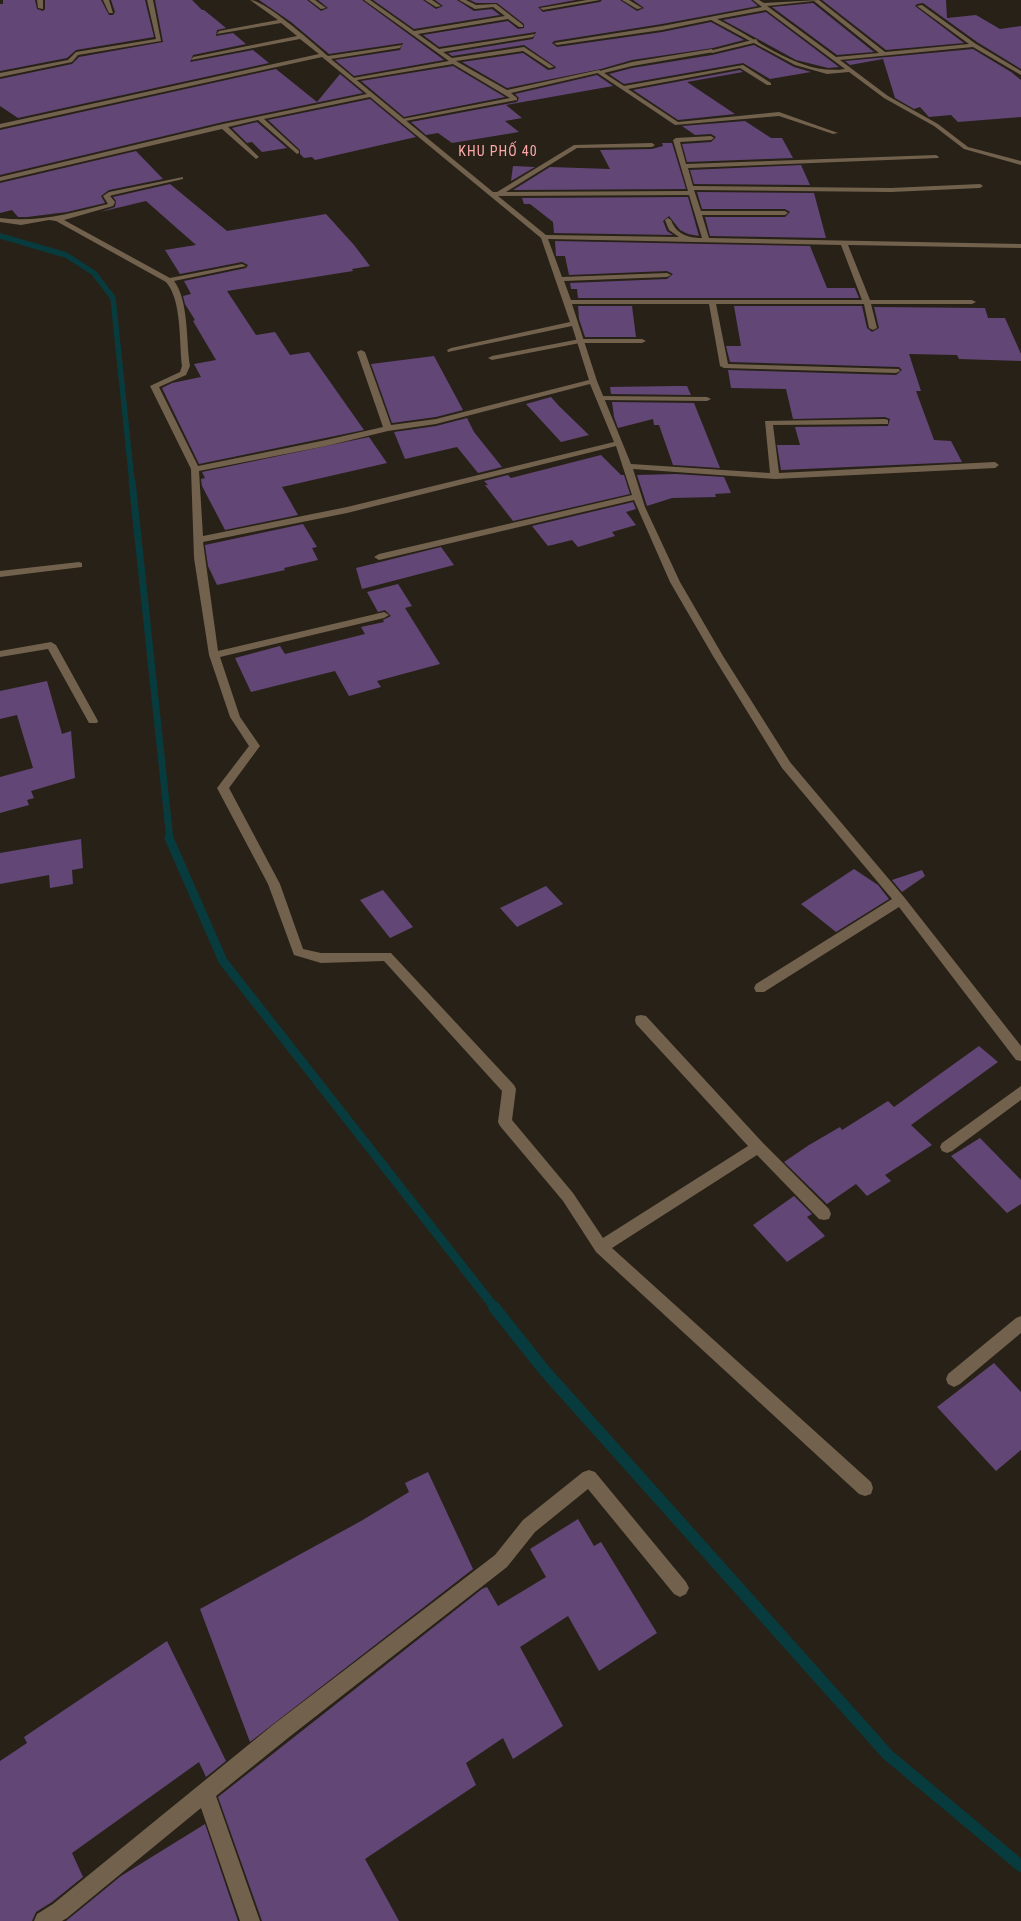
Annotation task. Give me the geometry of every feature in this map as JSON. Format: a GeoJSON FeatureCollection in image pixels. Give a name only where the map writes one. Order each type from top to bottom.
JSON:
{"type":"FeatureCollection","features":[{"type":"Feature","properties":{"kind":"street"},"geometry":{"type":"LineString","coordinates":[[40,0],[41,8]]}},
{"type":"Feature","properties":{"kind":"street"},"geometry":{"type":"LineString","coordinates":[[106,0],[111,12]]}},
{"type":"Feature","properties":{"kind":"street"},"geometry":{"type":"LineString","coordinates":[[0,75],[70,61],[76,54],[159,40],[150,0]]}},
{"type":"Feature","properties":{"kind":"street"},"geometry":{"type":"LineString","coordinates":[[253,0],[302,37],[402,121],[495,194],[544,237],[568,302],[592,381],[628,466],[637,497],[680,590],[718,656],[786,765],[900,900],[1021,1056]]}},
{"type":"Feature","properties":{"kind":"street"},"geometry":{"type":"LineString","coordinates":[[312,0],[323,8]]}},
{"type":"Feature","properties":{"kind":"street"},"geometry":{"type":"LineString","coordinates":[[367,0],[438,51],[515,99],[402,121]]}},
{"type":"Feature","properties":{"kind":"street"},"geometry":{"type":"LineString","coordinates":[[428,0],[438,6]]}},
{"type":"Feature","properties":{"kind":"street"},"geometry":{"type":"LineString","coordinates":[[462,0],[475,6],[494,5],[521,26]]}},
{"type":"Feature","properties":{"kind":"street"},"geometry":{"type":"LineString","coordinates":[[543,8],[597,0]]}},
{"type":"Feature","properties":{"kind":"street"},"geometry":{"type":"LineString","coordinates":[[625,0],[639,8]]}},
{"type":"Feature","properties":{"kind":"street"},"geometry":{"type":"LineString","coordinates":[[756,0],[886,97],[936,125],[966,148],[1021,162]]}},
{"type":"Feature","properties":{"kind":"street"},"geometry":{"type":"LineString","coordinates":[[557,43],[662,28],[765,6],[814,0],[884,54]]}},
{"type":"Feature","properties":{"kind":"street"},"geometry":{"type":"LineString","coordinates":[[920,6],[974,44],[1018,68],[1021,73]]}},
{"type":"Feature","properties":{"kind":"street"},"geometry":{"type":"LineString","coordinates":[[413,34],[510,17]]}},
{"type":"Feature","properties":{"kind":"street"},"geometry":{"type":"LineString","coordinates":[[711,18],[734,28],[782,56],[805,66],[828,72],[850,70]]}},
{"type":"Feature","properties":{"kind":"street"},"geometry":{"type":"LineString","coordinates":[[219,33],[282,22]]}},
{"type":"Feature","properties":{"kind":"street"},"geometry":{"type":"LineString","coordinates":[[438,51],[533,35]]}},
{"type":"Feature","properties":{"kind":"street"},"geometry":{"type":"LineString","coordinates":[[194,59],[302,37]]}},
{"type":"Feature","properties":{"kind":"street"},"geometry":{"type":"LineString","coordinates":[[506,92],[632,64],[712,51],[756,41]]}},
{"type":"Feature","properties":{"kind":"street"},"geometry":{"type":"LineString","coordinates":[[835,59],[974,44]]}},
{"type":"Feature","properties":{"kind":"street"},"geometry":{"type":"LineString","coordinates":[[0,126],[324,57],[400,46]]}},
{"type":"Feature","properties":{"kind":"street"},"geometry":{"type":"LineString","coordinates":[[353,80],[524,49],[551,67]]}},
{"type":"Feature","properties":{"kind":"street"},"geometry":{"type":"LineString","coordinates":[[621,88],[741,66],[769,84]]}},
{"type":"Feature","properties":{"kind":"street"},"geometry":{"type":"LineString","coordinates":[[599,72],[677,124],[779,114],[835,133]]}},
{"type":"Feature","properties":{"kind":"street"},"geometry":{"type":"LineString","coordinates":[[0,179],[223,126],[370,94]]}},
{"type":"Feature","properties":{"kind":"street"},"geometry":{"type":"LineString","coordinates":[[259,118],[297,152]]}},
{"type":"Feature","properties":{"kind":"street"},"geometry":{"type":"LineString","coordinates":[[223,126],[256,157]]}},
{"type":"Feature","properties":{"kind":"street"},"geometry":{"type":"LineString","coordinates":[[706,241],[676,140],[712,138]]}},
{"type":"Feature","properties":{"kind":"street"},"geometry":{"type":"LineString","coordinates":[[495,194],[576,146],[652,145]]}},
{"type":"Feature","properties":{"kind":"street"},"geometry":{"type":"LineString","coordinates":[[998,157],[1021,154]]}},
{"type":"Feature","properties":{"kind":"street"},"geometry":{"type":"LineString","coordinates":[[684,166],[780,164],[828,160],[936,156]]}},
{"type":"Feature","properties":{"kind":"street"},"geometry":{"type":"LineString","coordinates":[[58,220],[110,205],[112,202],[107,194],[181,178]]}},
{"type":"Feature","properties":{"kind":"street"},"geometry":{"type":"LineString","coordinates":[[495,194],[890,190],[980,186]]}},
{"type":"Feature","properties":{"kind":"street"},"geometry":{"type":"LineString","coordinates":[[697,213],[785,213]]}},
{"type":"Feature","properties":{"kind":"street"},"geometry":{"type":"LineString","coordinates":[[0,220],[21,223],[49,218],[58,220],[169,280],[176,286],[186,366],[183,372],[154,386],[195,469],[198,540],[214,655],[235,717],[255,746],[223,788],[274,884],[298,952],[321,958],[387,956],[509,1089],[506,1122],[568,1197],[601,1248],[865,1488]]}},
{"type":"Feature","properties":{"kind":"street"},"geometry":{"type":"LineString","coordinates":[[668,220],[671,229],[689,241]]}},
{"type":"Feature","properties":{"kind":"street"},"geometry":{"type":"LineString","coordinates":[[544,237],[1021,246]]}},
{"type":"Feature","properties":{"kind":"street"},"geometry":{"type":"LineString","coordinates":[[844,244],[867,302],[873,328]]}},
{"type":"Feature","properties":{"kind":"street"},"geometry":{"type":"LineString","coordinates":[[169,280],[242,266]]}},
{"type":"Feature","properties":{"kind":"street"},"geometry":{"type":"LineString","coordinates":[[560,279],[667,275]]}},
{"type":"Feature","properties":{"kind":"street"},"geometry":{"type":"LineString","coordinates":[[568,302],[972,302]]}},
{"type":"Feature","properties":{"kind":"street"},"geometry":{"type":"LineString","coordinates":[[712,302],[723,366],[896,371]]}},
{"type":"Feature","properties":{"kind":"street"},"geometry":{"type":"LineString","coordinates":[[451,350],[574,323]]}},
{"type":"Feature","properties":{"kind":"street"},"geometry":{"type":"LineString","coordinates":[[492,358],[580,341],[642,341]]}},
{"type":"Feature","properties":{"kind":"street"},"geometry":{"type":"LineString","coordinates":[[361,352],[388,428]]}},
{"type":"Feature","properties":{"kind":"street"},"geometry":{"type":"LineString","coordinates":[[195,469],[326,443],[388,428],[436,421],[592,381]]}},
{"type":"Feature","properties":{"kind":"street"},"geometry":{"type":"LineString","coordinates":[[600,398],[707,399]]}},
{"type":"Feature","properties":{"kind":"street"},"geometry":{"type":"LineString","coordinates":[[775,476],[768,423],[885,422]]}},
{"type":"Feature","properties":{"kind":"street"},"geometry":{"type":"LineString","coordinates":[[198,540],[347,510],[618,443]]}},
{"type":"Feature","properties":{"kind":"street"},"geometry":{"type":"LineString","coordinates":[[628,466],[775,476],[995,465]]}},
{"type":"Feature","properties":{"kind":"street"},"geometry":{"type":"LineString","coordinates":[[379,557],[637,497]]}},
{"type":"Feature","properties":{"kind":"street"},"geometry":{"type":"LineString","coordinates":[[0,574],[79,565]]}},
{"type":"Feature","properties":{"kind":"street"},"geometry":{"type":"LineString","coordinates":[[214,655],[384,615]]}},
{"type":"Feature","properties":{"kind":"street"},"geometry":{"type":"LineString","coordinates":[[0,654],[51,645],[93,721]]}},
{"type":"Feature","properties":{"kind":"street"},"geometry":{"type":"LineString","coordinates":[[760,988],[900,900]]}},
{"type":"Feature","properties":{"kind":"street"},"geometry":{"type":"LineString","coordinates":[[641,1020],[824,1214]]}},
{"type":"Feature","properties":{"kind":"street"},"geometry":{"type":"LineString","coordinates":[[947,1147],[1021,1092]]}},
{"type":"Feature","properties":{"kind":"street"},"geometry":{"type":"LineString","coordinates":[[601,1248],[758,1146]]}},
{"type":"Feature","properties":{"kind":"street"},"geometry":{"type":"LineString","coordinates":[[954,1379],[1021,1323]]}},
{"type":"Feature","properties":{"kind":"street"},"geometry":{"type":"LineString","coordinates":[[44,1921],[60,1911],[281,1731],[501,1561],[529,1526],[589,1478],[680,1588]]}},
{"type":"Feature","properties":{"kind":"street"},"geometry":{"type":"LineString","coordinates":[[205,1793],[250,1921]]}},
{"type":"Feature","properties":{"kind":"building"},"geometry":{"type":"Polygon","coordinates":[[[3,0],[35,0],[37,9],[43,11],[45,9],[45,0],[101,0],[109,15],[113,15],[115,12],[111,0],[145,0],[154,37],[76,50],[67,58],[0,71],[0,4],[3,4],[3,0]]]}},
{"type":"Feature","properties":{"kind":"building"},"geometry":{"type":"Polygon","coordinates":[[[155,0],[192,0],[226,28],[217,30],[216,36],[233,33],[246,44],[193,55],[190,62],[253,50],[269,63],[18,118],[0,106],[0,79],[72,64],[79,57],[163,42],[155,0]]]}},
{"type":"Feature","properties":{"kind":"building"},"geometry":{"type":"Polygon","coordinates":[[[259,0],[307,0],[321,11],[328,8],[318,0],[362,0],[444,60],[354,76],[335,60],[400,50],[403,43],[329,54],[291,22],[259,0]]]}},
{"type":"Feature","properties":{"kind":"building"},"geometry":{"type":"Polygon","coordinates":[[[373,0],[423,0],[436,9],[443,6],[435,0],[457,0],[474,11],[492,9],[500,15],[414,29],[373,0]]]}},
{"type":"Feature","properties":{"kind":"building"},"geometry":{"type":"Polygon","coordinates":[[[470,0],[576,0],[538,7],[543,12],[600,2],[602,0],[620,0],[637,11],[644,8],[633,0],[751,0],[758,6],[662,24],[554,41],[552,43],[557,47],[662,32],[711,22],[744,40],[713,48],[632,60],[601,69],[507,88],[462,62],[523,53],[548,70],[556,67],[524,45],[452,56],[448,53],[533,39],[536,32],[439,47],[423,35],[508,21],[518,29],[524,28],[524,24],[497,3],[476,3],[470,0]]]}},
{"type":"Feature","properties":{"kind":"building"},"geometry":{"type":"Polygon","coordinates":[[[822,0],[946,0],[947,18],[976,15],[1000,29],[1021,26],[1021,69],[977,42],[923,3],[915,6],[964,43],[886,50],[822,0]]]}},
{"type":"Feature","properties":{"kind":"building"},"geometry":{"type":"Polygon","coordinates":[[[813,3],[874,52],[837,55],[772,7],[813,3]]]}},
{"type":"Feature","properties":{"kind":"building"},"geometry":{"type":"Polygon","coordinates":[[[766,12],[839,67],[828,68],[796,60],[723,20],[766,12]]]}},
{"type":"Feature","properties":{"kind":"building"},"geometry":{"type":"Polygon","coordinates":[[[754,45],[794,67],[811,72],[770,79],[743,63],[624,84],[609,74],[632,68],[712,55],[754,45]]]}},
{"type":"Feature","properties":{"kind":"building"},"geometry":{"type":"Polygon","coordinates":[[[973,49],[1021,80],[1021,117],[958,122],[951,115],[929,117],[920,107],[914,109],[895,98],[883,59],[850,65],[845,61],[973,49]]]}},
{"type":"Feature","properties":{"kind":"building"},"geometry":{"type":"Polygon","coordinates":[[[453,66],[505,97],[404,117],[361,81],[453,66]]]}},
{"type":"Feature","properties":{"kind":"building"},"geometry":{"type":"Polygon","coordinates":[[[276,69],[317,102],[340,74],[363,93],[223,122],[0,175],[0,130],[276,69]]]}},
{"type":"Feature","properties":{"kind":"building"},"geometry":{"type":"Polygon","coordinates":[[[740,70],[743,72],[687,82],[735,114],[678,120],[633,90],[740,70]]]}},
{"type":"Feature","properties":{"kind":"building"},"geometry":{"type":"Polygon","coordinates":[[[597,75],[613,86],[506,105],[522,118],[505,121],[519,132],[452,143],[438,133],[426,135],[411,122],[517,102],[519,98],[515,94],[597,75]]]}},
{"type":"Feature","properties":{"kind":"building"},"geometry":{"type":"Polygon","coordinates":[[[370,99],[416,137],[315,160],[312,157],[304,158],[300,154],[300,150],[268,120],[370,99]]]}},
{"type":"Feature","properties":{"kind":"building"},"geometry":{"type":"Polygon","coordinates":[[[745,121],[771,138],[782,138],[793,158],[687,162],[682,144],[711,142],[716,137],[711,134],[695,135],[682,126],[745,121]]]}},
{"type":"Feature","properties":{"kind":"building"},"geometry":{"type":"Polygon","coordinates":[[[257,122],[287,148],[262,152],[252,142],[247,143],[232,128],[257,122]]]}},
{"type":"Feature","properties":{"kind":"building"},"geometry":{"type":"Polygon","coordinates":[[[662,143],[672,143],[686,189],[513,190],[550,167],[610,169],[600,150],[652,149],[663,146],[662,143]]]}},
{"type":"Feature","properties":{"kind":"building"},"geometry":{"type":"Polygon","coordinates":[[[136,151],[163,179],[109,190],[101,196],[105,203],[67,212],[27,217],[18,217],[12,210],[0,213],[0,183],[136,151]]]}},
{"type":"Feature","properties":{"kind":"building"},"geometry":{"type":"Polygon","coordinates":[[[801,165],[810,185],[694,184],[690,170],[801,165]]]}},
{"type":"Feature","properties":{"kind":"building"},"geometry":{"type":"Polygon","coordinates":[[[513,166],[535,167],[511,181],[513,166]]]}},
{"type":"Feature","properties":{"kind":"building"},"geometry":{"type":"Polygon","coordinates":[[[170,184],[227,231],[326,214],[354,245],[370,266],[352,269],[353,271],[227,291],[256,335],[275,332],[290,355],[309,352],[364,430],[199,464],[162,388],[172,383],[201,377],[194,364],[216,360],[185,304],[183,296],[191,294],[184,281],[246,268],[248,265],[242,262],[180,274],[165,250],[196,245],[146,201],[100,212],[115,207],[116,201],[113,197],[170,184]]]}},
{"type":"Feature","properties":{"kind":"building"},"geometry":{"type":"Polygon","coordinates":[[[697,192],[814,193],[826,238],[710,236],[705,217],[785,217],[790,212],[785,209],[702,209],[697,192]]]}},
{"type":"Feature","properties":{"kind":"building"},"geometry":{"type":"Polygon","coordinates":[[[688,197],[699,236],[680,230],[669,216],[663,221],[667,231],[673,235],[554,233],[553,222],[530,204],[524,204],[522,198],[688,197]]]}},
{"type":"Feature","properties":{"kind":"building"},"geometry":{"type":"Polygon","coordinates":[[[555,241],[810,246],[827,288],[855,288],[859,298],[578,298],[577,289],[571,289],[570,283],[667,279],[673,274],[667,271],[569,275],[565,256],[556,256],[555,241]]]}},
{"type":"Feature","properties":{"kind":"building"},"geometry":{"type":"Polygon","coordinates":[[[578,306],[632,306],[636,337],[585,337],[579,319],[578,306]]]}},
{"type":"Feature","properties":{"kind":"building"},"geometry":{"type":"Polygon","coordinates":[[[734,306],[862,306],[867,328],[872,332],[879,328],[874,307],[985,308],[988,318],[1005,318],[1021,354],[1021,361],[959,359],[957,355],[909,354],[921,391],[916,391],[934,440],[951,441],[962,462],[781,470],[777,445],[800,445],[795,427],[888,426],[890,419],[885,417],[793,419],[786,389],[731,388],[728,370],[896,375],[902,370],[899,367],[730,362],[726,346],[741,346],[734,306]]]}},
{"type":"Feature","properties":{"kind":"building"},"geometry":{"type":"Polygon","coordinates":[[[434,356],[463,410],[436,417],[392,423],[371,364],[434,356]]]}},
{"type":"Feature","properties":{"kind":"building"},"geometry":{"type":"Polygon","coordinates":[[[687,386],[691,395],[611,394],[610,387],[687,386]]]}},
{"type":"Feature","properties":{"kind":"building"},"geometry":{"type":"Polygon","coordinates":[[[551,397],[589,435],[561,442],[526,404],[551,397]]]}},
{"type":"Feature","properties":{"kind":"building"},"geometry":{"type":"Polygon","coordinates":[[[612,402],[694,403],[720,468],[673,465],[659,425],[654,425],[653,419],[618,428],[612,402]]]}},
{"type":"Feature","properties":{"kind":"building"},"geometry":{"type":"Polygon","coordinates":[[[467,418],[474,432],[502,467],[478,473],[457,447],[405,459],[394,432],[436,426],[467,418]]]}},
{"type":"Feature","properties":{"kind":"building"},"geometry":{"type":"Polygon","coordinates":[[[369,437],[387,463],[282,487],[298,515],[225,530],[202,486],[201,479],[205,478],[202,472],[369,437]]]}},
{"type":"Feature","properties":{"kind":"building"},"geometry":{"type":"Polygon","coordinates":[[[601,455],[621,475],[624,475],[630,494],[513,521],[485,485],[488,485],[484,481],[508,475],[511,478],[601,455]]]}},
{"type":"Feature","properties":{"kind":"building"},"geometry":{"type":"Polygon","coordinates":[[[676,474],[724,477],[731,493],[715,494],[716,497],[672,498],[647,506],[637,475],[676,474]]]}},
{"type":"Feature","properties":{"kind":"building"},"geometry":{"type":"Polygon","coordinates":[[[633,502],[636,509],[626,512],[636,525],[612,532],[615,536],[578,547],[572,540],[548,546],[532,526],[633,502]]]}},
{"type":"Feature","properties":{"kind":"building"},"geometry":{"type":"Polygon","coordinates":[[[303,524],[317,547],[312,548],[318,560],[284,568],[285,570],[217,585],[208,566],[205,545],[303,524]]]}},
{"type":"Feature","properties":{"kind":"building"},"geometry":{"type":"Polygon","coordinates":[[[441,547],[454,565],[362,589],[356,568],[441,547]]]}},
{"type":"Feature","properties":{"kind":"building"},"geometry":{"type":"Polygon","coordinates":[[[398,584],[412,606],[405,608],[440,664],[377,681],[381,687],[349,696],[335,671],[251,692],[235,658],[280,646],[285,654],[365,634],[361,627],[384,622],[383,620],[391,616],[385,610],[378,612],[367,592],[398,584]]]}},
{"type":"Feature","properties":{"kind":"building"},"geometry":{"type":"Polygon","coordinates":[[[47,681],[62,734],[71,731],[75,778],[31,791],[34,798],[27,800],[29,805],[0,813],[0,777],[33,768],[17,715],[0,719],[0,691],[47,681]]]}},
{"type":"Feature","properties":{"kind":"building"},"geometry":{"type":"Polygon","coordinates":[[[81,839],[83,868],[72,870],[73,884],[50,888],[49,875],[0,884],[0,853],[81,839]]]}},
{"type":"Feature","properties":{"kind":"building"},"geometry":{"type":"Polygon","coordinates":[[[854,869],[878,885],[889,899],[836,932],[801,904],[854,869]]]}},
{"type":"Feature","properties":{"kind":"building"},"geometry":{"type":"Polygon","coordinates":[[[922,870],[925,876],[902,892],[892,880],[922,870]]]}},
{"type":"Feature","properties":{"kind":"building"},"geometry":{"type":"Polygon","coordinates":[[[546,886],[563,904],[517,927],[500,908],[546,886]]]}},
{"type":"Feature","properties":{"kind":"building"},"geometry":{"type":"Polygon","coordinates":[[[383,890],[413,927],[390,938],[360,900],[383,890]]]}},
{"type":"Feature","properties":{"kind":"building"},"geometry":{"type":"Polygon","coordinates":[[[979,1046],[998,1062],[911,1125],[932,1145],[885,1175],[891,1181],[867,1196],[856,1184],[827,1204],[784,1162],[809,1145],[840,1127],[842,1130],[888,1101],[894,1107],[979,1046]]]}},
{"type":"Feature","properties":{"kind":"building"},"geometry":{"type":"Polygon","coordinates":[[[980,1138],[1021,1180],[1021,1204],[1007,1213],[951,1156],[980,1138]]]}},
{"type":"Feature","properties":{"kind":"building"},"geometry":{"type":"Polygon","coordinates":[[[794,1196],[812,1214],[807,1217],[825,1236],[787,1262],[753,1225],[794,1196]]]}},
{"type":"Feature","properties":{"kind":"building"},"geometry":{"type":"Polygon","coordinates":[[[994,1363],[1021,1392],[1021,1450],[996,1471],[937,1407],[994,1363]]]}},
{"type":"Feature","properties":{"kind":"building"},"geometry":{"type":"Polygon","coordinates":[[[428,1472],[473,1569],[250,1742],[200,1609],[361,1521],[409,1492],[405,1483],[428,1472]]]}},
{"type":"Feature","properties":{"kind":"building"},"geometry":{"type":"Polygon","coordinates":[[[578,1519],[594,1546],[601,1542],[657,1633],[599,1671],[568,1616],[520,1647],[563,1726],[513,1759],[503,1738],[466,1763],[476,1785],[365,1859],[399,1921],[262,1921],[218,1797],[482,1589],[487,1587],[498,1606],[546,1577],[530,1549],[578,1519]]]}},
{"type":"Feature","properties":{"kind":"building"},"geometry":{"type":"Polygon","coordinates":[[[167,1641],[226,1761],[206,1777],[199,1762],[72,1853],[83,1877],[52,1902],[36,1912],[32,1921],[0,1921],[0,1761],[27,1743],[24,1737],[167,1641]]]}},
{"type":"Feature","properties":{"kind":"building"},"geometry":{"type":"Polygon","coordinates":[[[205,1824],[238,1921],[66,1921],[121,1876],[205,1824]]]}},
{"type":"Feature","properties":{"kind":"waterway"},"geometry":{"type":"LineString","coordinates":[[0,236],[66,255],[94,273],[113,298],[132,482]]}},
{"type":"Feature","properties":{"kind":"waterway"},"geometry":{"type":"LineString","coordinates":[[132,481],[170,840]]}},
{"type":"Feature","properties":{"kind":"waterway"},"geometry":{"type":"LineString","coordinates":[[169,838],[223,961],[495,1308]]}},
{"type":"Feature","properties":{"kind":"waterway"},"geometry":{"type":"LineString","coordinates":[[494,1307],[544,1370],[888,1755],[1021,1866]]}},
{"type":"Feature","properties":{"kind":"district","name":"KHU PHỐ 40"},"geometry":{"type":"Point","coordinates":[498,152]}}]}
